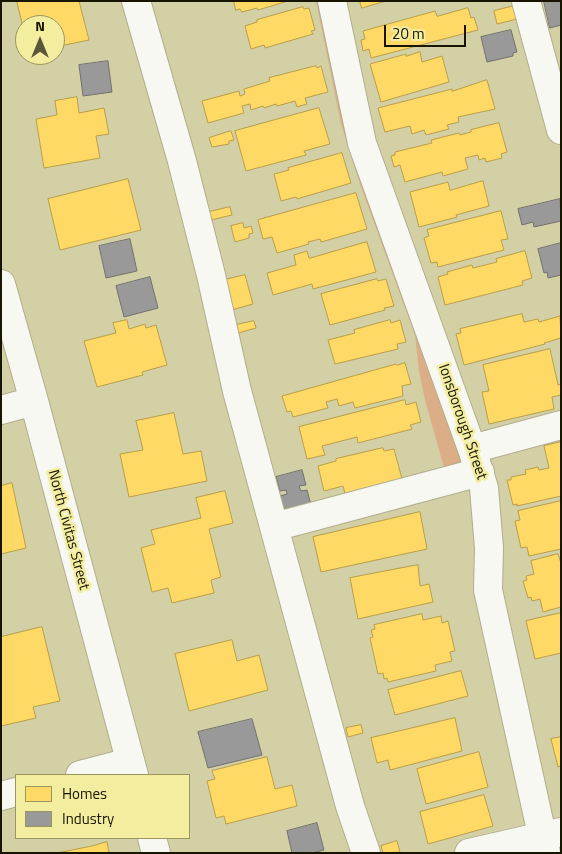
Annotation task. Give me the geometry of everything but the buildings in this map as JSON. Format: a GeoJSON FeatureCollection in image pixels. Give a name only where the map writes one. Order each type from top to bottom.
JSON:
{"type":"FeatureCollection","features":[{"type":"Feature","properties":{"kind":"street"},"geometry":{"type":"LineString","coordinates":[[136,1],[182,161],[237,390],[274,528],[350,806],[366,853]]}},
{"type":"Feature","properties":{"kind":"street","name":"Ionsborough Street"},"geometry":{"type":"LineString","coordinates":[[332,1],[362,143],[484,488],[489,548],[488,590],[549,841]]}},
{"type":"Feature","properties":{"kind":"street"},"geometry":{"type":"LineString","coordinates":[[526,1],[561,130]]}},
{"type":"Feature","properties":{"kind":"street","name":"North Civitas Street"},"geometry":{"type":"LineString","coordinates":[[1,284],[132,768]]}},
{"type":"Feature","properties":{"kind":"street"},"geometry":{"type":"LineString","coordinates":[[1,410],[34,401]]}},
{"type":"Feature","properties":{"kind":"street"},"geometry":{"type":"LineString","coordinates":[[274,528],[476,461],[561,425]]}},
{"type":"Feature","properties":{"kind":"street"},"geometry":{"type":"LineString","coordinates":[[87,774],[132,768]]}},
{"type":"Feature","properties":{"kind":"street"},"geometry":{"type":"LineString","coordinates":[[1,796],[15,792]]}},
{"type":"Feature","properties":{"kind":"street"},"geometry":{"type":"LineString","coordinates":[[152,839],[156,853]]}},
{"type":"Feature","properties":{"kind":"street"},"geometry":{"type":"LineString","coordinates":[[469,853],[549,841]]}},
{"type":"Feature","properties":{"kind":"shaded area"},"geometry":{"type":"Polygon","coordinates":[[[316,1],[322,1],[463,462],[463,469],[446,475],[425,400],[419,371],[415,335],[361,187],[341,124],[316,1]]]}}]}
